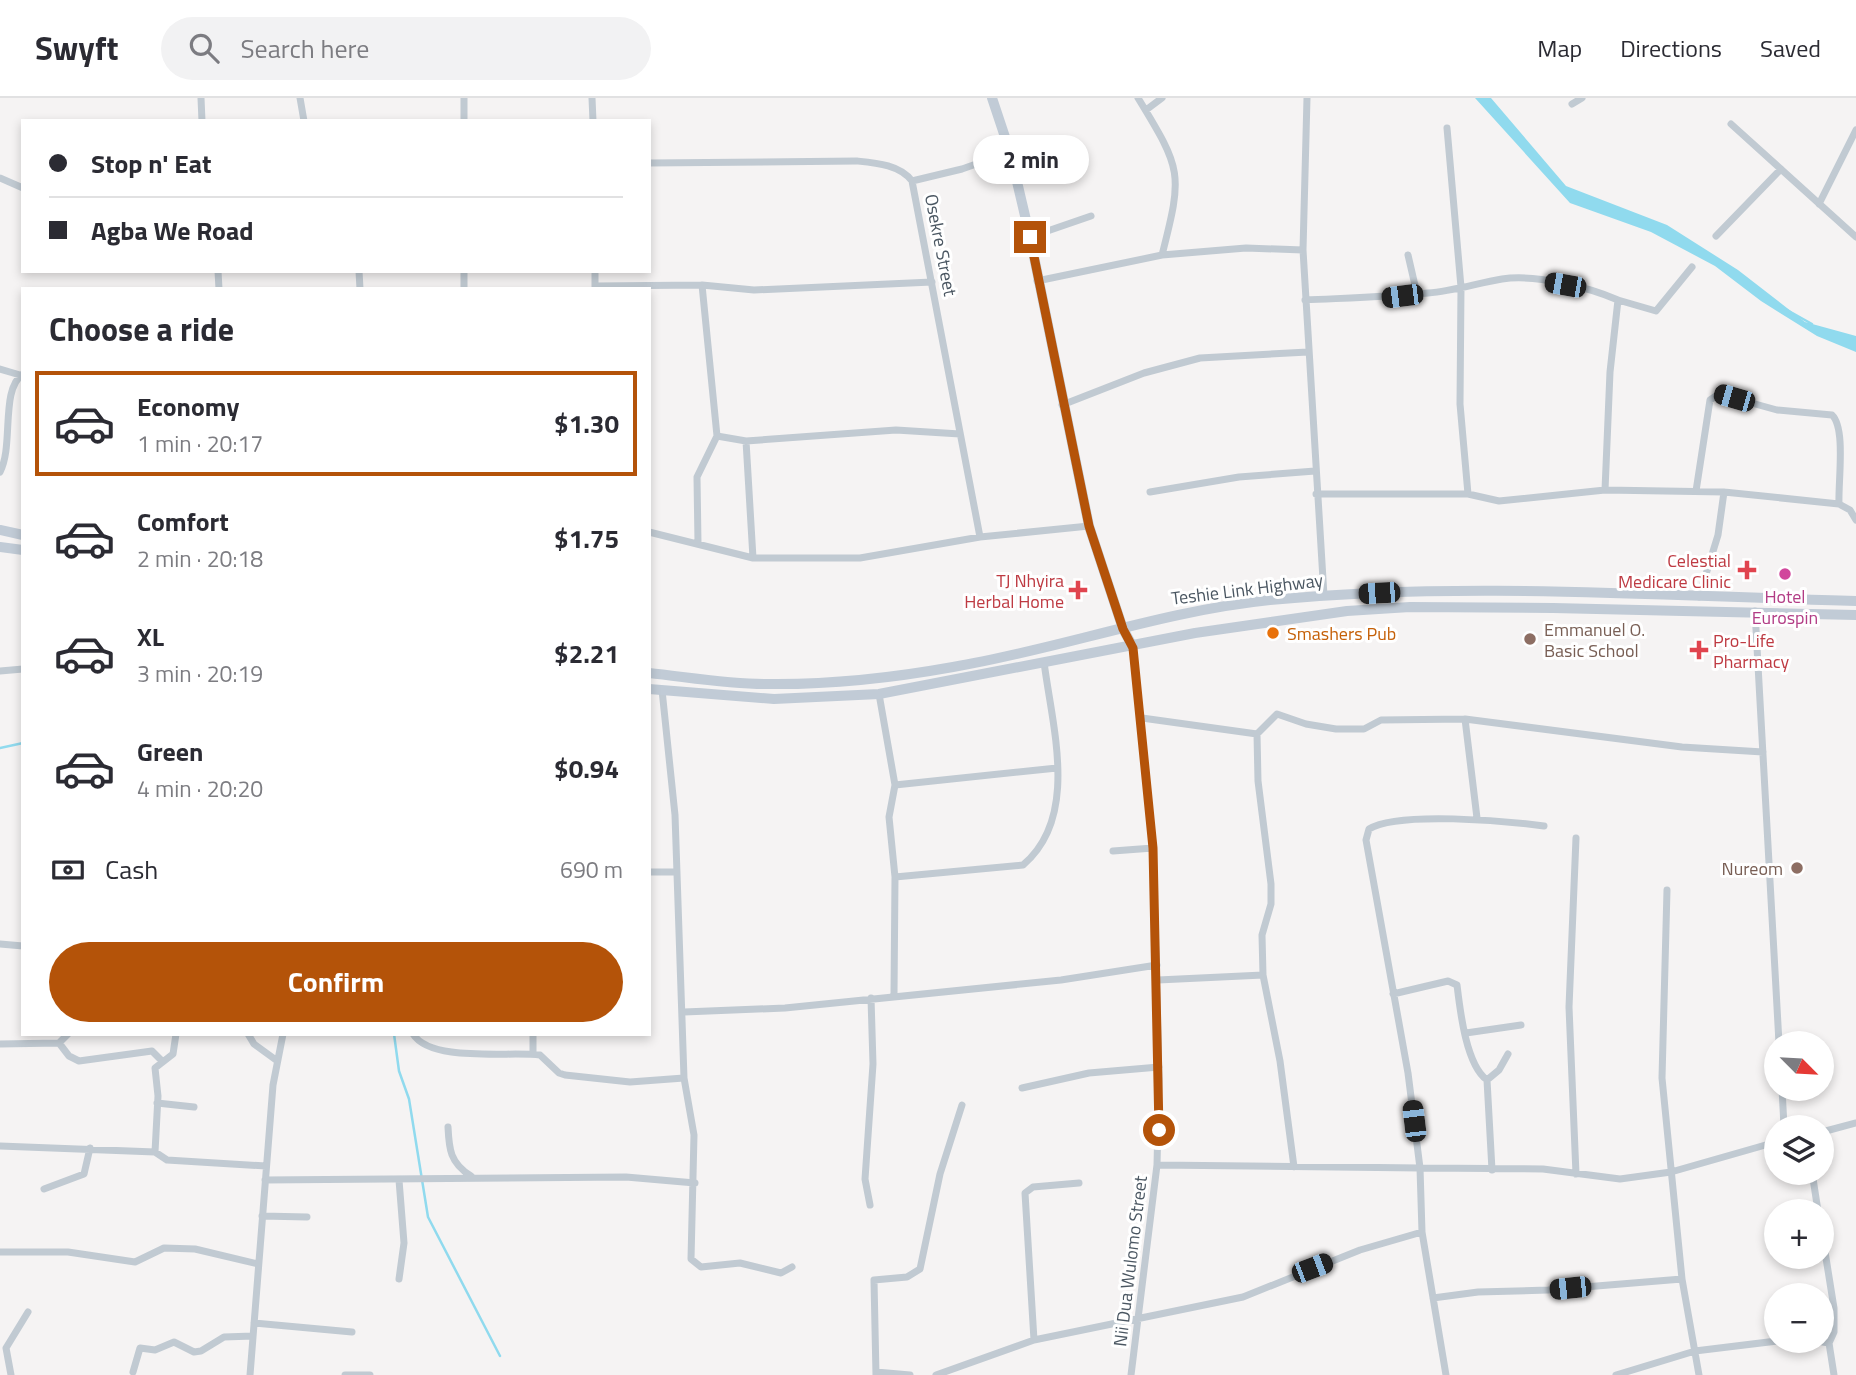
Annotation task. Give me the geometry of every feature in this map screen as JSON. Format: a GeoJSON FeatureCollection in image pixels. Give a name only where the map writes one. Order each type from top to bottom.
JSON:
{"type":"FeatureCollection","features":[{"type":"Feature","properties":{"kind":"main road"},"geometry":{"type":"LineString","coordinates":[[992,98],[1010,152],[1030,237],[1062,405],[1089,526],[1123,629],[1133,648]]}},
{"type":"Feature","properties":{"kind":"main road"},"geometry":{"type":"LineString","coordinates":[[0,530],[21,535]]}},
{"type":"Feature","properties":{"kind":"main road"},"geometry":{"type":"LineString","coordinates":[[0,547],[21,550]]}},
{"type":"Feature","properties":{"kind":"main road","name":"Teshie Link Highway"},"geometry":{"type":"LineString","coordinates":[[651,673],[764,684],[876,678],[954,667],[1204,609],[1324,596],[1472,590],[1856,601]]}},
{"type":"Feature","properties":{"kind":"main road","name":"Teshie Link Highway"},"geometry":{"type":"LineString","coordinates":[[651,689],[774,699],[879,694],[1133,648],[1212,630],[1319,614],[1385,609],[1755,611],[1856,615]]}},
{"type":"Feature","properties":{"kind":"street"},"geometry":{"type":"LineString","coordinates":[[201,98],[202,119]]}},
{"type":"Feature","properties":{"kind":"street"},"geometry":{"type":"LineString","coordinates":[[300,98],[304,119]]}},
{"type":"Feature","properties":{"kind":"street"},"geometry":{"type":"LineString","coordinates":[[464,98],[464,119]]}},
{"type":"Feature","properties":{"kind":"street"},"geometry":{"type":"LineString","coordinates":[[592,98],[593,119]]}},
{"type":"Feature","properties":{"kind":"street"},"geometry":{"type":"LineString","coordinates":[[1138,98],[1171,153],[1178,184],[1162,255]]}},
{"type":"Feature","properties":{"kind":"street"},"geometry":{"type":"LineString","coordinates":[[1146,110],[1162,98]]}},
{"type":"Feature","properties":{"kind":"street"},"geometry":{"type":"LineString","coordinates":[[1307,98],[1303,250],[1324,596]]}},
{"type":"Feature","properties":{"kind":"street"},"geometry":{"type":"LineString","coordinates":[[1572,104],[1582,98]]}},
{"type":"Feature","properties":{"kind":"street"},"geometry":{"type":"LineString","coordinates":[[1731,124],[1856,237]]}},
{"type":"Feature","properties":{"kind":"street"},"geometry":{"type":"LineString","coordinates":[[1447,128],[1461,287],[1460,404],[1468,494]]}},
{"type":"Feature","properties":{"kind":"street"},"geometry":{"type":"LineString","coordinates":[[1819,204],[1856,130]]}},
{"type":"Feature","properties":{"kind":"street"},"geometry":{"type":"LineString","coordinates":[[912,181],[962,169],[1010,152]]}},
{"type":"Feature","properties":{"kind":"street","name":"Osekre Street"},"geometry":{"type":"LineString","coordinates":[[651,163],[858,161],[900,170],[912,181],[980,537]]}},
{"type":"Feature","properties":{"kind":"street"},"geometry":{"type":"LineString","coordinates":[[1716,236],[1781,169]]}},
{"type":"Feature","properties":{"kind":"street"},"geometry":{"type":"LineString","coordinates":[[0,178],[21,187]]}},
{"type":"Feature","properties":{"kind":"street"},"geometry":{"type":"LineString","coordinates":[[1030,237],[1091,216]]}},
{"type":"Feature","properties":{"kind":"street"},"geometry":{"type":"LineString","coordinates":[[1037,281],[1162,255],[1246,248],[1303,250]]}},
{"type":"Feature","properties":{"kind":"street"},"geometry":{"type":"LineString","coordinates":[[1408,255],[1417,294]]}},
{"type":"Feature","properties":{"kind":"street"},"geometry":{"type":"LineString","coordinates":[[1305,300],[1417,294],[1506,278],[1599,292],[1656,311],[1692,267]]}},
{"type":"Feature","properties":{"kind":"street"},"geometry":{"type":"LineString","coordinates":[[595,287],[702,285],[754,290],[932,282]]}},
{"type":"Feature","properties":{"kind":"street"},"geometry":{"type":"LineString","coordinates":[[698,544],[697,478],[717,436],[702,285]]}},
{"type":"Feature","properties":{"kind":"street"},"geometry":{"type":"LineString","coordinates":[[1605,490],[1610,372],[1618,300]]}},
{"type":"Feature","properties":{"kind":"street"},"geometry":{"type":"LineString","coordinates":[[1062,405],[1144,373],[1200,358],[1308,352]]}},
{"type":"Feature","properties":{"kind":"street"},"geometry":{"type":"LineString","coordinates":[[0,369],[21,375],[10,386],[6,407],[5,462],[0,472]]}},
{"type":"Feature","properties":{"kind":"street"},"geometry":{"type":"LineString","coordinates":[[1696,492],[1710,400],[1719,394],[1777,410],[1832,415],[1838,421],[1840,439],[1839,504]]}},
{"type":"Feature","properties":{"kind":"street"},"geometry":{"type":"LineString","coordinates":[[717,436],[746,441],[896,430],[960,434]]}},
{"type":"Feature","properties":{"kind":"street"},"geometry":{"type":"LineString","coordinates":[[746,441],[753,558]]}},
{"type":"Feature","properties":{"kind":"street"},"geometry":{"type":"LineString","coordinates":[[1150,492],[1239,477],[1315,471]]}},
{"type":"Feature","properties":{"kind":"street"},"geometry":{"type":"LineString","coordinates":[[1316,494],[1468,494],[1499,501],[1605,490],[1724,492],[1839,504],[1850,510],[1856,520]]}},
{"type":"Feature","properties":{"kind":"street"},"geometry":{"type":"LineString","coordinates":[[1699,597],[1717,535],[1724,492]]}},
{"type":"Feature","properties":{"kind":"street"},"geometry":{"type":"LineString","coordinates":[[651,532],[753,558],[860,558],[980,537],[1089,526]]}},
{"type":"Feature","properties":{"kind":"street"},"geometry":{"type":"LineString","coordinates":[[1755,611],[1778,1031]]}},
{"type":"Feature","properties":{"kind":"street","name":"Nii Dua Wulomo Street"},"geometry":{"type":"LineString","coordinates":[[1131,1375],[1157,1165],[1159,1067],[1153,848],[1133,648]]}},
{"type":"Feature","properties":{"kind":"street"},"geometry":{"type":"LineString","coordinates":[[895,877],[1023,865],[1047,839],[1055,819],[1057,768],[1044,662]]}},
{"type":"Feature","properties":{"kind":"street"},"geometry":{"type":"LineString","coordinates":[[0,671],[21,668]]}},
{"type":"Feature","properties":{"kind":"street"},"geometry":{"type":"LineString","coordinates":[[662,690],[677,872],[684,1012],[684,1078],[693,1122],[695,1183],[691,1259],[695,1264],[710,1267],[740,1263],[781,1273],[792,1267]]}},
{"type":"Feature","properties":{"kind":"street"},"geometry":{"type":"LineString","coordinates":[[879,694],[895,785],[889,817],[895,877],[894,995]]}},
{"type":"Feature","properties":{"kind":"street"},"geometry":{"type":"LineString","coordinates":[[1294,1167],[1280,1061],[1263,975],[1262,935],[1271,904],[1271,884],[1258,781],[1257,734],[1277,714],[1317,727],[1364,729],[1381,720],[1465,719],[1682,747],[1763,752]]}},
{"type":"Feature","properties":{"kind":"street"},"geometry":{"type":"LineString","coordinates":[[1142,718],[1257,734]]}},
{"type":"Feature","properties":{"kind":"street"},"geometry":{"type":"LineString","coordinates":[[1465,719],[1476,818]]}},
{"type":"Feature","properties":{"kind":"street"},"geometry":{"type":"LineString","coordinates":[[895,785],[1057,768]]}},
{"type":"Feature","properties":{"kind":"street"},"geometry":{"type":"LineString","coordinates":[[1446,1375],[1422,1232],[1420,1168],[1408,1073],[1366,840],[1369,829],[1386,822],[1476,818],[1544,826]]}},
{"type":"Feature","properties":{"kind":"street"},"geometry":{"type":"LineString","coordinates":[[1576,838],[1569,1007],[1576,1174]]}},
{"type":"Feature","properties":{"kind":"street"},"geometry":{"type":"LineString","coordinates":[[1113,851],[1153,848]]}},
{"type":"Feature","properties":{"kind":"street"},"geometry":{"type":"LineString","coordinates":[[651,872],[677,872]]}},
{"type":"Feature","properties":{"kind":"street"},"geometry":{"type":"LineString","coordinates":[[1667,890],[1662,1077],[1682,1279],[1699,1375]]}},
{"type":"Feature","properties":{"kind":"street"},"geometry":{"type":"LineString","coordinates":[[0,944],[21,946]]}},
{"type":"Feature","properties":{"kind":"street"},"geometry":{"type":"LineString","coordinates":[[684,1012],[785,1008],[1061,980],[1157,965]]}},
{"type":"Feature","properties":{"kind":"street"},"geometry":{"type":"LineString","coordinates":[[1158,980],[1263,975]]}},
{"type":"Feature","properties":{"kind":"street"},"geometry":{"type":"LineString","coordinates":[[1393,994],[1448,981],[1457,985],[1474,1063],[1487,1080],[1492,1170]]}},
{"type":"Feature","properties":{"kind":"street"},"geometry":{"type":"LineString","coordinates":[[870,1205],[865,1179],[873,1064],[872,998]]}},
{"type":"Feature","properties":{"kind":"street"},"geometry":{"type":"LineString","coordinates":[[1466,1033],[1521,1025]]}},
{"type":"Feature","properties":{"kind":"street"},"geometry":{"type":"LineString","coordinates":[[0,1044],[59,1043],[66,1036]]}},
{"type":"Feature","properties":{"kind":"street"},"geometry":{"type":"LineString","coordinates":[[155,1152],[158,1104],[155,1068],[173,1054],[176,1036]]}},
{"type":"Feature","properties":{"kind":"street"},"geometry":{"type":"LineString","coordinates":[[249,1036],[254,1044],[276,1060]]}},
{"type":"Feature","properties":{"kind":"street"},"geometry":{"type":"LineString","coordinates":[[250,1375],[276,1060],[282,1036]]}},
{"type":"Feature","properties":{"kind":"street"},"geometry":{"type":"LineString","coordinates":[[415,1036],[420,1041],[463,1054],[533,1054],[547,1059],[555,1070],[565,1075],[631,1082],[684,1078]]}},
{"type":"Feature","properties":{"kind":"street"},"geometry":{"type":"LineString","coordinates":[[533,1036],[533,1054]]}},
{"type":"Feature","properties":{"kind":"street"},"geometry":{"type":"LineString","coordinates":[[59,1043],[69,1056],[79,1061],[152,1051],[162,1061]]}},
{"type":"Feature","properties":{"kind":"street"},"geometry":{"type":"LineString","coordinates":[[1487,1080],[1499,1070],[1508,1054]]}},
{"type":"Feature","properties":{"kind":"street"},"geometry":{"type":"LineString","coordinates":[[1022,1088],[1089,1073],[1159,1067]]}},
{"type":"Feature","properties":{"kind":"street"},"geometry":{"type":"LineString","coordinates":[[158,1104],[194,1107]]}},
{"type":"Feature","properties":{"kind":"street"},"geometry":{"type":"LineString","coordinates":[[910,1375],[876,1373],[874,1280],[907,1277],[920,1269],[940,1174],[962,1104]]}},
{"type":"Feature","properties":{"kind":"street"},"geometry":{"type":"LineString","coordinates":[[1834,1129],[1856,1123]]}},
{"type":"Feature","properties":{"kind":"street"},"geometry":{"type":"LineString","coordinates":[[448,1127],[449,1151],[454,1161],[472,1177]]}},
{"type":"Feature","properties":{"kind":"street"},"geometry":{"type":"LineString","coordinates":[[1157,1165],[1543,1169],[1620,1179],[1671,1172],[1764,1145]]}},
{"type":"Feature","properties":{"kind":"street"},"geometry":{"type":"LineString","coordinates":[[0,1146],[155,1152],[167,1160],[266,1166]]}},
{"type":"Feature","properties":{"kind":"street"},"geometry":{"type":"LineString","coordinates":[[44,1189],[83,1174],[90,1148]]}},
{"type":"Feature","properties":{"kind":"street"},"geometry":{"type":"LineString","coordinates":[[265,1180],[403,1180],[435,1176],[626,1177],[695,1183]]}},
{"type":"Feature","properties":{"kind":"street"},"geometry":{"type":"LineString","coordinates":[[399,1279],[404,1242],[403,1180]]}},
{"type":"Feature","properties":{"kind":"street"},"geometry":{"type":"LineString","coordinates":[[1034,1340],[1026,1192],[1033,1187],[1079,1183]]}},
{"type":"Feature","properties":{"kind":"street"},"geometry":{"type":"LineString","coordinates":[[262,1216],[307,1217]]}},
{"type":"Feature","properties":{"kind":"street"},"geometry":{"type":"LineString","coordinates":[[936,1375],[1034,1340],[1243,1297],[1360,1250],[1422,1232]]}},
{"type":"Feature","properties":{"kind":"street"},"geometry":{"type":"LineString","coordinates":[[0,1252],[68,1252],[135,1262],[164,1248],[184,1249],[258,1264]]}},
{"type":"Feature","properties":{"kind":"street"},"geometry":{"type":"LineString","coordinates":[[1433,1298],[1478,1292],[1548,1290],[1682,1279]]}},
{"type":"Feature","properties":{"kind":"street"},"geometry":{"type":"LineString","coordinates":[[11,1375],[6,1348],[28,1312]]}},
{"type":"Feature","properties":{"kind":"street"},"geometry":{"type":"LineString","coordinates":[[254,1323],[352,1332]]}},
{"type":"Feature","properties":{"kind":"street"},"geometry":{"type":"LineString","coordinates":[[133,1372],[140,1348],[155,1350],[174,1342],[194,1352],[201,1351],[224,1337],[253,1336]]}},
{"type":"Feature","properties":{"kind":"street"},"geometry":{"type":"LineString","coordinates":[[1616,1375],[1695,1351],[1764,1343]]}},
{"type":"Feature","properties":{"kind":"street"},"geometry":{"type":"LineString","coordinates":[[1831,1353],[1834,1375]]}},
{"type":"Feature","properties":{"kind":"street"},"geometry":{"type":"LineString","coordinates":[[345,1375],[370,1375]]}},
{"type":"Feature","properties":{"kind":"water"},"geometry":{"type":"Polygon","coordinates":[[[1475,98],[1491,98],[1566,186],[1667,225],[1738,270],[1805,322],[1856,336],[1856,352],[1817,336],[1761,301],[1715,266],[1651,232],[1570,203],[1475,98]]]}},
{"type":"Feature","properties":{"kind":"waterway"},"geometry":{"type":"LineString","coordinates":[[1787,310],[1812,324]]}},
{"type":"Feature","properties":{"kind":"waterway"},"geometry":{"type":"LineString","coordinates":[[0,748],[21,743]]}},
{"type":"Feature","properties":{"kind":"waterway"},"geometry":{"type":"LineString","coordinates":[[394,1036],[399,1071],[409,1099],[428,1217],[500,1356]]}},
{"type":"Feature","properties":{"kind":"place","name":"Celestial Medicare Clinic"},"geometry":{"type":"Point","coordinates":[1747,570]}},
{"type":"Feature","properties":{"kind":"place","name":"Hotel Eurospin"},"geometry":{"type":"Point","coordinates":[1785,574]}},
{"type":"Feature","properties":{"kind":"place","name":"TJ Nhyira Herbal Home"},"geometry":{"type":"Point","coordinates":[1078,590]}},
{"type":"Feature","properties":{"kind":"place","name":"Smashers Pub"},"geometry":{"type":"Point","coordinates":[1273,633]}},
{"type":"Feature","properties":{"kind":"place","name":"Emmanuel O. Basic School"},"geometry":{"type":"Point","coordinates":[1530,639]}},
{"type":"Feature","properties":{"kind":"place","name":"Pro-Life Pharmacy"},"geometry":{"type":"Point","coordinates":[1699,650]}},
{"type":"Feature","properties":{"kind":"place","name":"Nureom"},"geometry":{"type":"Point","coordinates":[1797,868]}},
{"type":"Feature","properties":{"kind":"route"},"geometry":{"type":"LineString","coordinates":[[1030,237],[1052,356],[1089,526],[1123,629],[1133,648],[1153,848],[1158,980],[1159,1130]]}}]}
